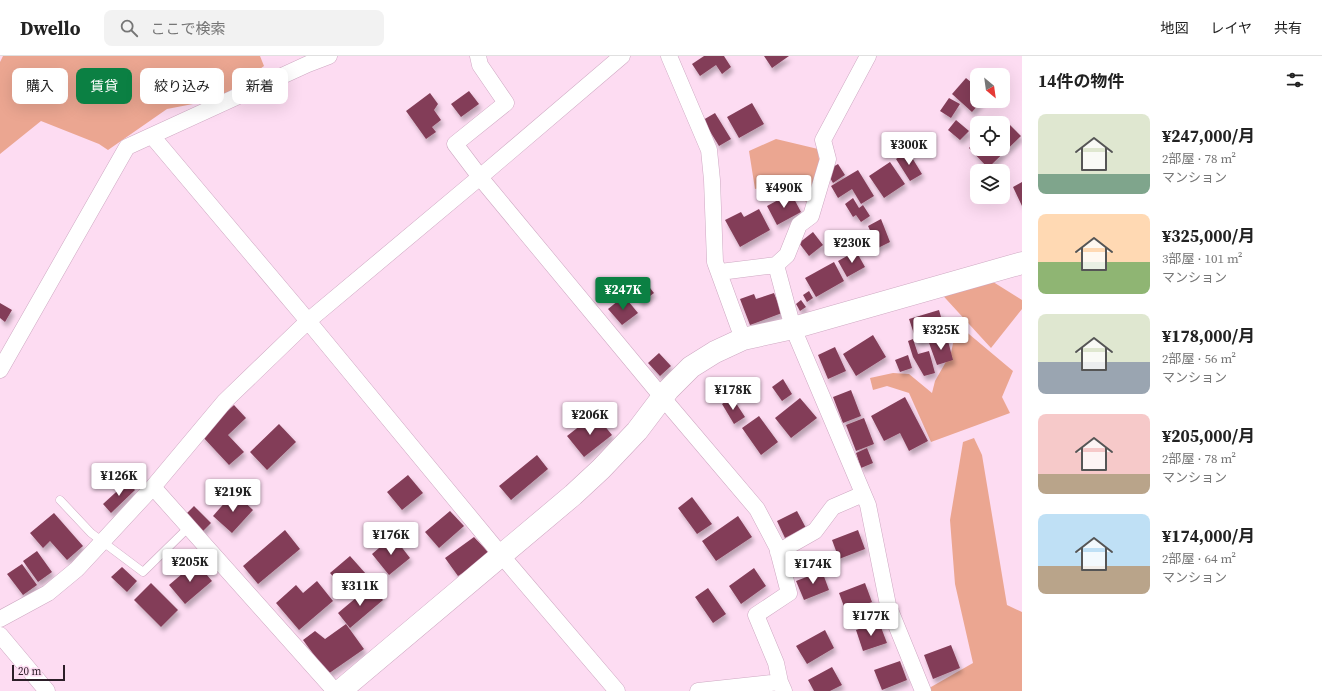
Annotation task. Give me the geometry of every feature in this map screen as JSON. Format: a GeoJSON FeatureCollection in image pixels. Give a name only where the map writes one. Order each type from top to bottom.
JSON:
{"type":"FeatureCollection","features":[{"type":"Feature","properties":{"kind":"street"},"geometry":{"type":"LineString","coordinates":[[0,370],[127,147],[308,64],[329,56]]}},
{"type":"Feature","properties":{"kind":"street"},"geometry":{"type":"LineString","coordinates":[[478,56],[480,65],[506,103],[455,144],[480,177],[662,397],[757,509],[778,552],[789,592],[756,615],[776,663],[782,686],[698,691]]}},
{"type":"Feature","properties":{"kind":"street"},"geometry":{"type":"LineString","coordinates":[[0,619],[48,594],[77,569],[153,487],[225,402],[308,321],[622,56]]}},
{"type":"Feature","properties":{"kind":"street"},"geometry":{"type":"LineString","coordinates":[[669,56],[709,150],[712,180],[715,262],[720,272],[743,339]]}},
{"type":"Feature","properties":{"kind":"street"},"geometry":{"type":"LineString","coordinates":[[720,272],[776,265],[787,255],[799,225],[811,216],[828,159],[822,140],[868,56]]}},
{"type":"Feature","properties":{"kind":"street"},"geometry":{"type":"LineString","coordinates":[[152,136],[308,321],[502,556],[617,691]]}},
{"type":"Feature","properties":{"kind":"street"},"geometry":{"type":"LineString","coordinates":[[340,691],[502,556],[602,469],[637,431],[662,397],[692,367],[715,352],[743,339],[793,328],[1022,263]]}},
{"type":"Feature","properties":{"kind":"street"},"geometry":{"type":"LineString","coordinates":[[776,265],[793,328],[868,505],[888,605],[922,691]]}},
{"type":"Feature","properties":{"kind":"street"},"geometry":{"type":"LineString","coordinates":[[153,487],[335,691]]}},
{"type":"Feature","properties":{"kind":"street"},"geometry":{"type":"LineString","coordinates":[[778,552],[815,531],[832,507],[863,494]]}},
{"type":"Feature","properties":{"kind":"street"},"geometry":{"type":"LineString","coordinates":[[0,635],[47,691]]}},
{"type":"Feature","properties":{"kind":"lane"},"geometry":{"type":"LineString","coordinates":[[60,500],[91,533],[143,572],[188,527]]}},
{"type":"Feature","properties":{"kind":"shaded area"},"geometry":{"type":"Polygon","coordinates":[[[3,56],[260,56],[264,66],[261,68],[232,68],[232,89],[224,95],[224,68],[140,68],[140,104],[193,104],[167,109],[108,150],[99,144],[41,121],[0,154],[0,62],[3,56]]]}},
{"type":"Feature","properties":{"kind":"shaded area"},"geometry":{"type":"Polygon","coordinates":[[[776,139],[818,149],[820,170],[806,202],[791,181],[755,189],[749,151],[776,139]]]}},
{"type":"Feature","properties":{"kind":"shaded area"},"geometry":{"type":"Polygon","coordinates":[[[982,275],[1022,300],[1022,309],[991,348],[936,288],[982,275]]]}},
{"type":"Feature","properties":{"kind":"shaded area"},"geometry":{"type":"Polygon","coordinates":[[[957,324],[1013,371],[1002,397],[1010,413],[931,442],[909,393],[887,386],[873,390],[870,378],[893,373],[909,374],[932,393],[935,381],[951,353],[957,324]]]}},
{"type":"Feature","properties":{"kind":"shaded area"},"geometry":{"type":"Polygon","coordinates":[[[974,438],[982,455],[1007,605],[1022,612],[1022,691],[924,691],[973,663],[955,584],[950,520],[963,442],[974,438]]]}},
{"type":"Feature","properties":{"kind":"building"},"geometry":{"type":"Polygon","coordinates":[[[704,56],[724,56],[731,67],[722,74],[716,65],[700,76],[692,64],[704,56]]]}},
{"type":"Feature","properties":{"kind":"building"},"geometry":{"type":"Polygon","coordinates":[[[764,56],[789,56],[772,68],[764,56]]]}},
{"type":"Feature","properties":{"kind":"building"},"geometry":{"type":"Polygon","coordinates":[[[966,78],[970,81],[970,108],[976,108],[972,112],[952,94],[966,78]]]}},
{"type":"Feature","properties":{"kind":"building"},"geometry":{"type":"Polygon","coordinates":[[[469,91],[479,104],[461,117],[451,104],[469,91]]]}},
{"type":"Feature","properties":{"kind":"building"},"geometry":{"type":"Polygon","coordinates":[[[430,93],[438,104],[434,110],[441,120],[432,127],[436,132],[426,139],[406,111],[430,93]]]}},
{"type":"Feature","properties":{"kind":"building"},"geometry":{"type":"Polygon","coordinates":[[[949,98],[960,104],[951,118],[940,111],[949,98]]]}},
{"type":"Feature","properties":{"kind":"building"},"geometry":{"type":"Polygon","coordinates":[[[752,103],[764,124],[739,138],[727,117],[752,103]]]}},
{"type":"Feature","properties":{"kind":"building"},"geometry":{"type":"Polygon","coordinates":[[[715,113],[731,139],[719,146],[703,120],[715,113]]]}},
{"type":"Feature","properties":{"kind":"building"},"geometry":{"type":"Polygon","coordinates":[[[956,120],[969,131],[960,140],[948,130],[956,120]]]}},
{"type":"Feature","properties":{"kind":"building"},"geometry":{"type":"Polygon","coordinates":[[[1010,125],[1021,136],[1010,147],[1010,125]]]}},
{"type":"Feature","properties":{"kind":"building"},"geometry":{"type":"Polygon","coordinates":[[[908,151],[922,174],[910,181],[896,159],[908,151]]]}},
{"type":"Feature","properties":{"kind":"building"},"geometry":{"type":"Polygon","coordinates":[[[977,156],[1000,156],[992,164],[984,164],[977,156]]]}},
{"type":"Feature","properties":{"kind":"building"},"geometry":{"type":"Polygon","coordinates":[[[890,162],[905,184],[884,198],[869,176],[890,162]]]}},
{"type":"Feature","properties":{"kind":"building"},"geometry":{"type":"Polygon","coordinates":[[[838,164],[845,175],[833,183],[826,171],[838,164]]]}},
{"type":"Feature","properties":{"kind":"building"},"geometry":{"type":"Polygon","coordinates":[[[858,170],[874,196],[861,204],[852,189],[838,198],[831,186],[858,170]]]}},
{"type":"Feature","properties":{"kind":"building"},"geometry":{"type":"Polygon","coordinates":[[[1022,182],[1022,206],[1013,187],[1022,182]]]}},
{"type":"Feature","properties":{"kind":"building"},"geometry":{"type":"Polygon","coordinates":[[[791,193],[801,212],[777,225],[767,206],[791,193]]]}},
{"type":"Feature","properties":{"kind":"building"},"geometry":{"type":"Polygon","coordinates":[[[853,198],[859,208],[863,205],[870,216],[861,222],[856,215],[853,217],[845,204],[853,198]]]}},
{"type":"Feature","properties":{"kind":"building"},"geometry":{"type":"Polygon","coordinates":[[[759,209],[770,230],[740,247],[725,220],[741,212],[744,217],[759,209]]]}},
{"type":"Feature","properties":{"kind":"building"},"geometry":{"type":"Polygon","coordinates":[[[881,219],[890,242],[878,248],[868,226],[881,219]]]}},
{"type":"Feature","properties":{"kind":"building"},"geometry":{"type":"Polygon","coordinates":[[[813,232],[823,245],[809,256],[799,243],[813,232]]]}},
{"type":"Feature","properties":{"kind":"building"},"geometry":{"type":"Polygon","coordinates":[[[856,251],[865,267],[847,277],[838,261],[856,251]]]}},
{"type":"Feature","properties":{"kind":"building"},"geometry":{"type":"Polygon","coordinates":[[[834,262],[844,281],[816,297],[805,278],[834,262]]]}},
{"type":"Feature","properties":{"kind":"building"},"geometry":{"type":"Polygon","coordinates":[[[646,283],[654,293],[641,303],[633,292],[646,283]]]}},
{"type":"Feature","properties":{"kind":"building"},"geometry":{"type":"Polygon","coordinates":[[[809,291],[813,298],[807,302],[803,295],[809,291]]]}},
{"type":"Feature","properties":{"kind":"building"},"geometry":{"type":"Polygon","coordinates":[[[774,293],[782,313],[750,325],[740,299],[754,294],[756,299],[774,293]]]}},
{"type":"Feature","properties":{"kind":"building"},"geometry":{"type":"Polygon","coordinates":[[[624,296],[638,313],[622,325],[608,309],[624,296]]]}},
{"type":"Feature","properties":{"kind":"building"},"geometry":{"type":"Polygon","coordinates":[[[801,300],[806,307],[800,311],[796,304],[801,300]]]}},
{"type":"Feature","properties":{"kind":"building"},"geometry":{"type":"Polygon","coordinates":[[[0,303],[12,310],[5,322],[0,318],[0,303]]]}},
{"type":"Feature","properties":{"kind":"building"},"geometry":{"type":"Polygon","coordinates":[[[939,310],[946,334],[917,343],[909,319],[939,310]]]}},
{"type":"Feature","properties":{"kind":"building"},"geometry":{"type":"Polygon","coordinates":[[[873,335],[886,357],[856,376],[843,354],[873,335]]]}},
{"type":"Feature","properties":{"kind":"building"},"geometry":{"type":"Polygon","coordinates":[[[947,337],[953,360],[937,365],[929,343],[947,337]]]}},
{"type":"Feature","properties":{"kind":"building"},"geometry":{"type":"Polygon","coordinates":[[[913,339],[918,354],[929,351],[935,373],[924,376],[913,357],[908,341],[913,339]]]}},
{"type":"Feature","properties":{"kind":"building"},"geometry":{"type":"Polygon","coordinates":[[[835,347],[846,371],[828,379],[818,355],[835,347]]]}},
{"type":"Feature","properties":{"kind":"building"},"geometry":{"type":"Polygon","coordinates":[[[659,353],[671,366],[660,376],[648,363],[659,353]]]}},
{"type":"Feature","properties":{"kind":"building"},"geometry":{"type":"Polygon","coordinates":[[[908,355],[912,368],[900,372],[895,360],[908,355]]]}},
{"type":"Feature","properties":{"kind":"building"},"geometry":{"type":"Polygon","coordinates":[[[783,379],[792,394],[782,401],[772,387],[783,379]]]}},
{"type":"Feature","properties":{"kind":"building"},"geometry":{"type":"Polygon","coordinates":[[[851,390],[861,416],[843,423],[833,397],[851,390]]]}},
{"type":"Feature","properties":{"kind":"building"},"geometry":{"type":"Polygon","coordinates":[[[732,397],[745,417],[734,424],[722,404],[732,397]]]}},
{"type":"Feature","properties":{"kind":"building"},"geometry":{"type":"Polygon","coordinates":[[[905,397],[928,441],[909,451],[900,433],[884,441],[871,416],[905,397]]]}},
{"type":"Feature","properties":{"kind":"building"},"geometry":{"type":"Polygon","coordinates":[[[800,398],[817,418],[791,438],[775,418],[800,398]]]}},
{"type":"Feature","properties":{"kind":"building"},"geometry":{"type":"Polygon","coordinates":[[[234,405],[246,418],[228,435],[244,452],[229,465],[201,435],[234,405]]]}},
{"type":"Feature","properties":{"kind":"building"},"geometry":{"type":"Polygon","coordinates":[[[595,414],[612,435],[584,457],[567,436],[595,414]]]}},
{"type":"Feature","properties":{"kind":"building"},"geometry":{"type":"Polygon","coordinates":[[[759,416],[778,442],[761,455],[742,428],[759,416]]]}},
{"type":"Feature","properties":{"kind":"building"},"geometry":{"type":"Polygon","coordinates":[[[864,418],[874,444],[856,451],[846,425],[864,418]]]}},
{"type":"Feature","properties":{"kind":"building"},"geometry":{"type":"Polygon","coordinates":[[[279,424],[296,442],[267,470],[250,452],[279,424]]]}},
{"type":"Feature","properties":{"kind":"building"},"geometry":{"type":"Polygon","coordinates":[[[867,448],[873,463],[861,468],[856,453],[867,448]]]}},
{"type":"Feature","properties":{"kind":"building"},"geometry":{"type":"Polygon","coordinates":[[[537,455],[548,469],[511,500],[499,486],[537,455]]]}},
{"type":"Feature","properties":{"kind":"building"},"geometry":{"type":"Polygon","coordinates":[[[408,475],[423,493],[402,510],[387,492],[408,475]]]}},
{"type":"Feature","properties":{"kind":"building"},"geometry":{"type":"Polygon","coordinates":[[[127,482],[135,490],[111,513],[103,504],[127,482]]]}},
{"type":"Feature","properties":{"kind":"building"},"geometry":{"type":"Polygon","coordinates":[[[234,492],[253,510],[232,533],[213,516],[234,492]]]}},
{"type":"Feature","properties":{"kind":"building"},"geometry":{"type":"Polygon","coordinates":[[[692,497],[712,524],[697,534],[678,508],[692,497]]]}},
{"type":"Feature","properties":{"kind":"building"},"geometry":{"type":"Polygon","coordinates":[[[194,506],[211,523],[201,533],[184,516],[194,506]]]}},
{"type":"Feature","properties":{"kind":"building"},"geometry":{"type":"Polygon","coordinates":[[[450,511],[464,526],[439,548],[425,532],[450,511]]]}},
{"type":"Feature","properties":{"kind":"building"},"geometry":{"type":"Polygon","coordinates":[[[797,511],[806,528],[785,538],[777,521],[797,511]]]}},
{"type":"Feature","properties":{"kind":"building"},"geometry":{"type":"Polygon","coordinates":[[[54,513],[83,546],[67,560],[50,541],[43,548],[30,533],[54,513]]]}},
{"type":"Feature","properties":{"kind":"building"},"geometry":{"type":"Polygon","coordinates":[[[738,516],[752,537],[716,561],[702,541],[738,516]]]}},
{"type":"Feature","properties":{"kind":"building"},"geometry":{"type":"Polygon","coordinates":[[[285,530],[300,549],[258,584],[243,566],[285,530]]]}},
{"type":"Feature","properties":{"kind":"building"},"geometry":{"type":"Polygon","coordinates":[[[858,530],[865,549],[839,559],[832,540],[858,530]]]}},
{"type":"Feature","properties":{"kind":"building"},"geometry":{"type":"Polygon","coordinates":[[[393,536],[410,558],[389,575],[372,554],[393,536]]]}},
{"type":"Feature","properties":{"kind":"building"},"geometry":{"type":"Polygon","coordinates":[[[474,537],[491,555],[458,576],[445,558],[474,537]]]}},
{"type":"Feature","properties":{"kind":"building"},"geometry":{"type":"Polygon","coordinates":[[[37,551],[52,572],[38,582],[23,561],[37,551]]]}},
{"type":"Feature","properties":{"kind":"building"},"geometry":{"type":"Polygon","coordinates":[[[350,556],[366,574],[346,591],[330,573],[350,556]]]}},
{"type":"Feature","properties":{"kind":"building"},"geometry":{"type":"Polygon","coordinates":[[[196,562],[212,581],[185,604],[169,585],[196,562]]]}},
{"type":"Feature","properties":{"kind":"building"},"geometry":{"type":"Polygon","coordinates":[[[22,564],[37,585],[23,595],[7,574],[22,564]]]}},
{"type":"Feature","properties":{"kind":"building"},"geometry":{"type":"Polygon","coordinates":[[[122,567],[137,581],[127,592],[111,577],[122,567]]]}},
{"type":"Feature","properties":{"kind":"building"},"geometry":{"type":"Polygon","coordinates":[[[754,568],[766,586],[741,604],[729,586],[754,568]]]}},
{"type":"Feature","properties":{"kind":"building"},"geometry":{"type":"Polygon","coordinates":[[[822,571],[829,590],[804,600],[796,581],[822,571]]]}},
{"type":"Feature","properties":{"kind":"building"},"geometry":{"type":"Polygon","coordinates":[[[317,581],[333,601],[299,630],[276,603],[296,585],[303,593],[317,581]]]}},
{"type":"Feature","properties":{"kind":"building"},"geometry":{"type":"Polygon","coordinates":[[[151,583],[178,610],[161,627],[134,600],[151,583]]]}},
{"type":"Feature","properties":{"kind":"building"},"geometry":{"type":"Polygon","coordinates":[[[865,583],[872,602],[846,612],[839,593],[865,583]]]}},
{"type":"Feature","properties":{"kind":"building"},"geometry":{"type":"Polygon","coordinates":[[[370,586],[383,600],[350,628],[338,613],[370,586]]]}},
{"type":"Feature","properties":{"kind":"building"},"geometry":{"type":"Polygon","coordinates":[[[708,588],[726,614],[713,623],[695,597],[708,588]]]}},
{"type":"Feature","properties":{"kind":"building"},"geometry":{"type":"Polygon","coordinates":[[[879,622],[887,643],[863,651],[856,630],[879,622]]]}},
{"type":"Feature","properties":{"kind":"building"},"geometry":{"type":"Polygon","coordinates":[[[346,624],[364,649],[328,674],[303,640],[315,631],[325,639],[346,624]]]}},
{"type":"Feature","properties":{"kind":"building"},"geometry":{"type":"Polygon","coordinates":[[[825,630],[834,648],[807,664],[796,646],[825,630]]]}},
{"type":"Feature","properties":{"kind":"building"},"geometry":{"type":"Polygon","coordinates":[[[951,645],[960,668],[933,679],[924,655],[951,645]]]}},
{"type":"Feature","properties":{"kind":"building"},"geometry":{"type":"Polygon","coordinates":[[[900,661],[907,680],[882,690],[874,670],[900,661]]]}},
{"type":"Feature","properties":{"kind":"building"},"geometry":{"type":"Polygon","coordinates":[[[832,667],[842,685],[830,691],[814,691],[808,680],[832,667]]]}}]}
